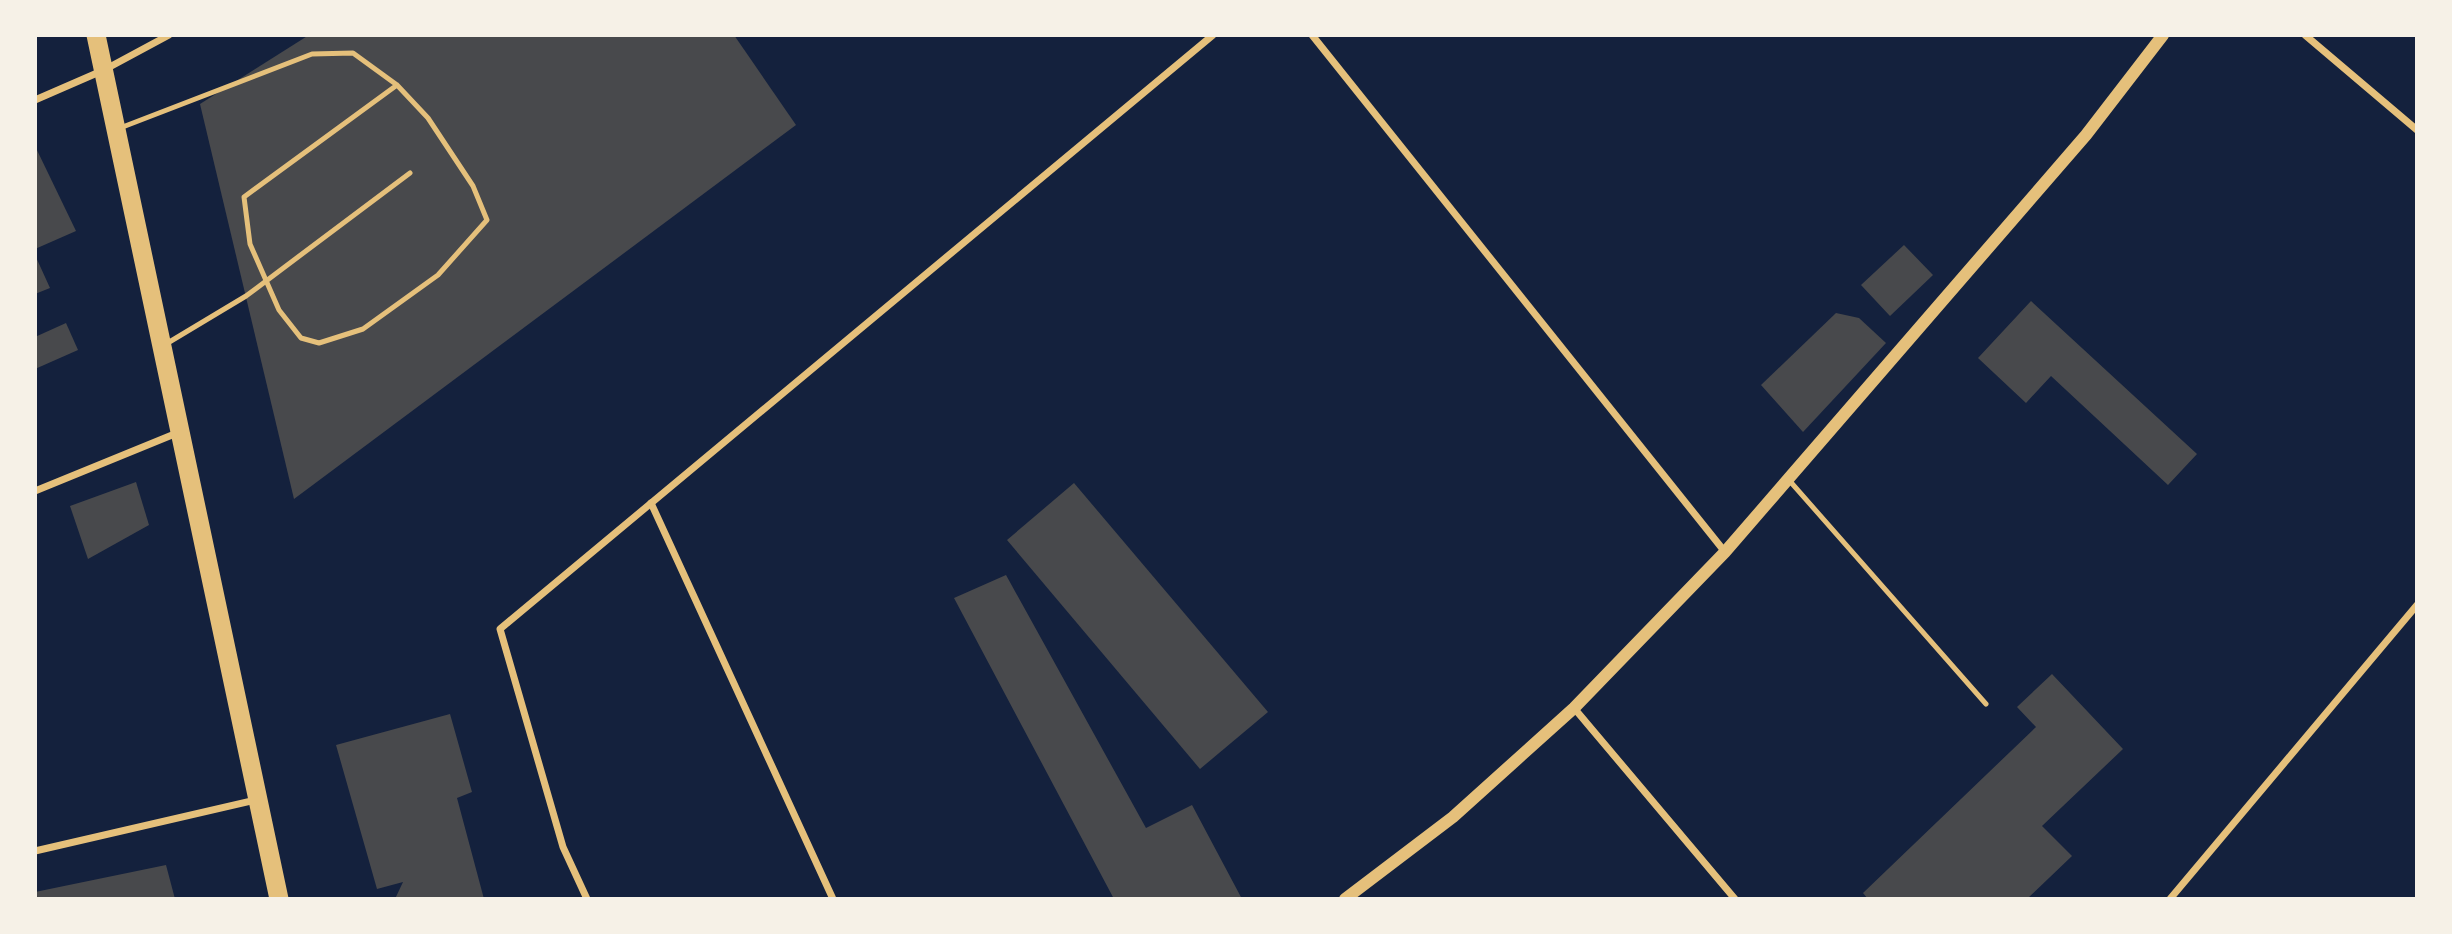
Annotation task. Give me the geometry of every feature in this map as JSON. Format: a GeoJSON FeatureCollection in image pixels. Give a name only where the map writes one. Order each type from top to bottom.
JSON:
{"type":"FeatureCollection","features":[{"type":"Feature","properties":{"kind":"highway"},"geometry":{"type":"LineString","coordinates":[[96,35],[279,899]]}},
{"type":"Feature","properties":{"kind":"street"},"geometry":{"type":"LineString","coordinates":[[35,100],[104,70],[169,35]]}},
{"type":"Feature","properties":{"kind":"street"},"geometry":{"type":"LineString","coordinates":[[587,899],[563,847],[500,629],[1213,35]]}},
{"type":"Feature","properties":{"kind":"street"},"geometry":{"type":"LineString","coordinates":[[1312,35],[1725,552]]}},
{"type":"Feature","properties":{"kind":"street"},"geometry":{"type":"LineString","coordinates":[[1345,899],[1453,817],[1574,708],[1725,552],[2086,135],[2163,35]]}},
{"type":"Feature","properties":{"kind":"street"},"geometry":{"type":"LineString","coordinates":[[2305,35],[2417,130]]}},
{"type":"Feature","properties":{"kind":"street"},"geometry":{"type":"LineString","coordinates":[[35,491],[180,432]]}},
{"type":"Feature","properties":{"kind":"street"},"geometry":{"type":"LineString","coordinates":[[651,503],[833,899]]}},
{"type":"Feature","properties":{"kind":"street"},"geometry":{"type":"LineString","coordinates":[[2170,899],[2417,605]]}},
{"type":"Feature","properties":{"kind":"street"},"geometry":{"type":"LineString","coordinates":[[1574,708],[1735,899]]}},
{"type":"Feature","properties":{"kind":"street"},"geometry":{"type":"LineString","coordinates":[[35,851],[258,799]]}},
{"type":"Feature","properties":{"kind":"lane"},"geometry":{"type":"LineString","coordinates":[[116,129],[312,54],[353,53],[397,85],[428,118],[473,186],[487,220],[438,275],[363,329],[319,343],[301,338],[279,310],[250,244],[244,197],[397,85]]}},
{"type":"Feature","properties":{"kind":"lane"},"geometry":{"type":"LineString","coordinates":[[162,346],[246,296],[410,173]]}},
{"type":"Feature","properties":{"kind":"lane"},"geometry":{"type":"LineString","coordinates":[[1788,479],[1986,704]]}},
{"type":"Feature","properties":{"kind":"building"},"geometry":{"type":"Polygon","coordinates":[[[309,35],[734,35],[796,125],[294,499],[200,104],[309,35]]]}},
{"type":"Feature","properties":{"kind":"building"},"geometry":{"type":"Polygon","coordinates":[[[35,146],[76,231],[35,249],[35,146]]]}},
{"type":"Feature","properties":{"kind":"building"},"geometry":{"type":"Polygon","coordinates":[[[1904,245],[1933,275],[1890,316],[1861,285],[1904,245]]]}},
{"type":"Feature","properties":{"kind":"building"},"geometry":{"type":"Polygon","coordinates":[[[35,255],[50,288],[35,294],[35,255]]]}},
{"type":"Feature","properties":{"kind":"building"},"geometry":{"type":"Polygon","coordinates":[[[2031,301],[2197,454],[2168,485],[2051,376],[2026,403],[1978,358],[2031,301]]]}},
{"type":"Feature","properties":{"kind":"building"},"geometry":{"type":"Polygon","coordinates":[[[1836,313],[1859,318],[1886,343],[1803,432],[1761,385],[1836,313]]]}},
{"type":"Feature","properties":{"kind":"building"},"geometry":{"type":"Polygon","coordinates":[[[66,323],[78,350],[35,369],[35,337],[66,323]]]}},
{"type":"Feature","properties":{"kind":"building"},"geometry":{"type":"Polygon","coordinates":[[[136,482],[149,525],[88,559],[70,506],[136,482]]]}},
{"type":"Feature","properties":{"kind":"building"},"geometry":{"type":"Polygon","coordinates":[[[1074,483],[1268,712],[1200,769],[1007,540],[1074,483]]]}},
{"type":"Feature","properties":{"kind":"building"},"geometry":{"type":"Polygon","coordinates":[[[1006,575],[1146,828],[1192,805],[1242,899],[1114,899],[954,598],[1006,575]]]}},
{"type":"Feature","properties":{"kind":"building"},"geometry":{"type":"Polygon","coordinates":[[[2052,674],[2123,749],[2042,826],[2072,856],[2027,899],[1868,899],[1863,893],[2036,727],[2017,707],[2052,674]]]}},
{"type":"Feature","properties":{"kind":"building"},"geometry":{"type":"Polygon","coordinates":[[[450,714],[472,792],[457,798],[484,899],[395,899],[403,882],[377,889],[336,745],[450,714]]]}},
{"type":"Feature","properties":{"kind":"building"},"geometry":{"type":"Polygon","coordinates":[[[166,865],[175,899],[35,899],[35,892],[166,865]]]}}]}
